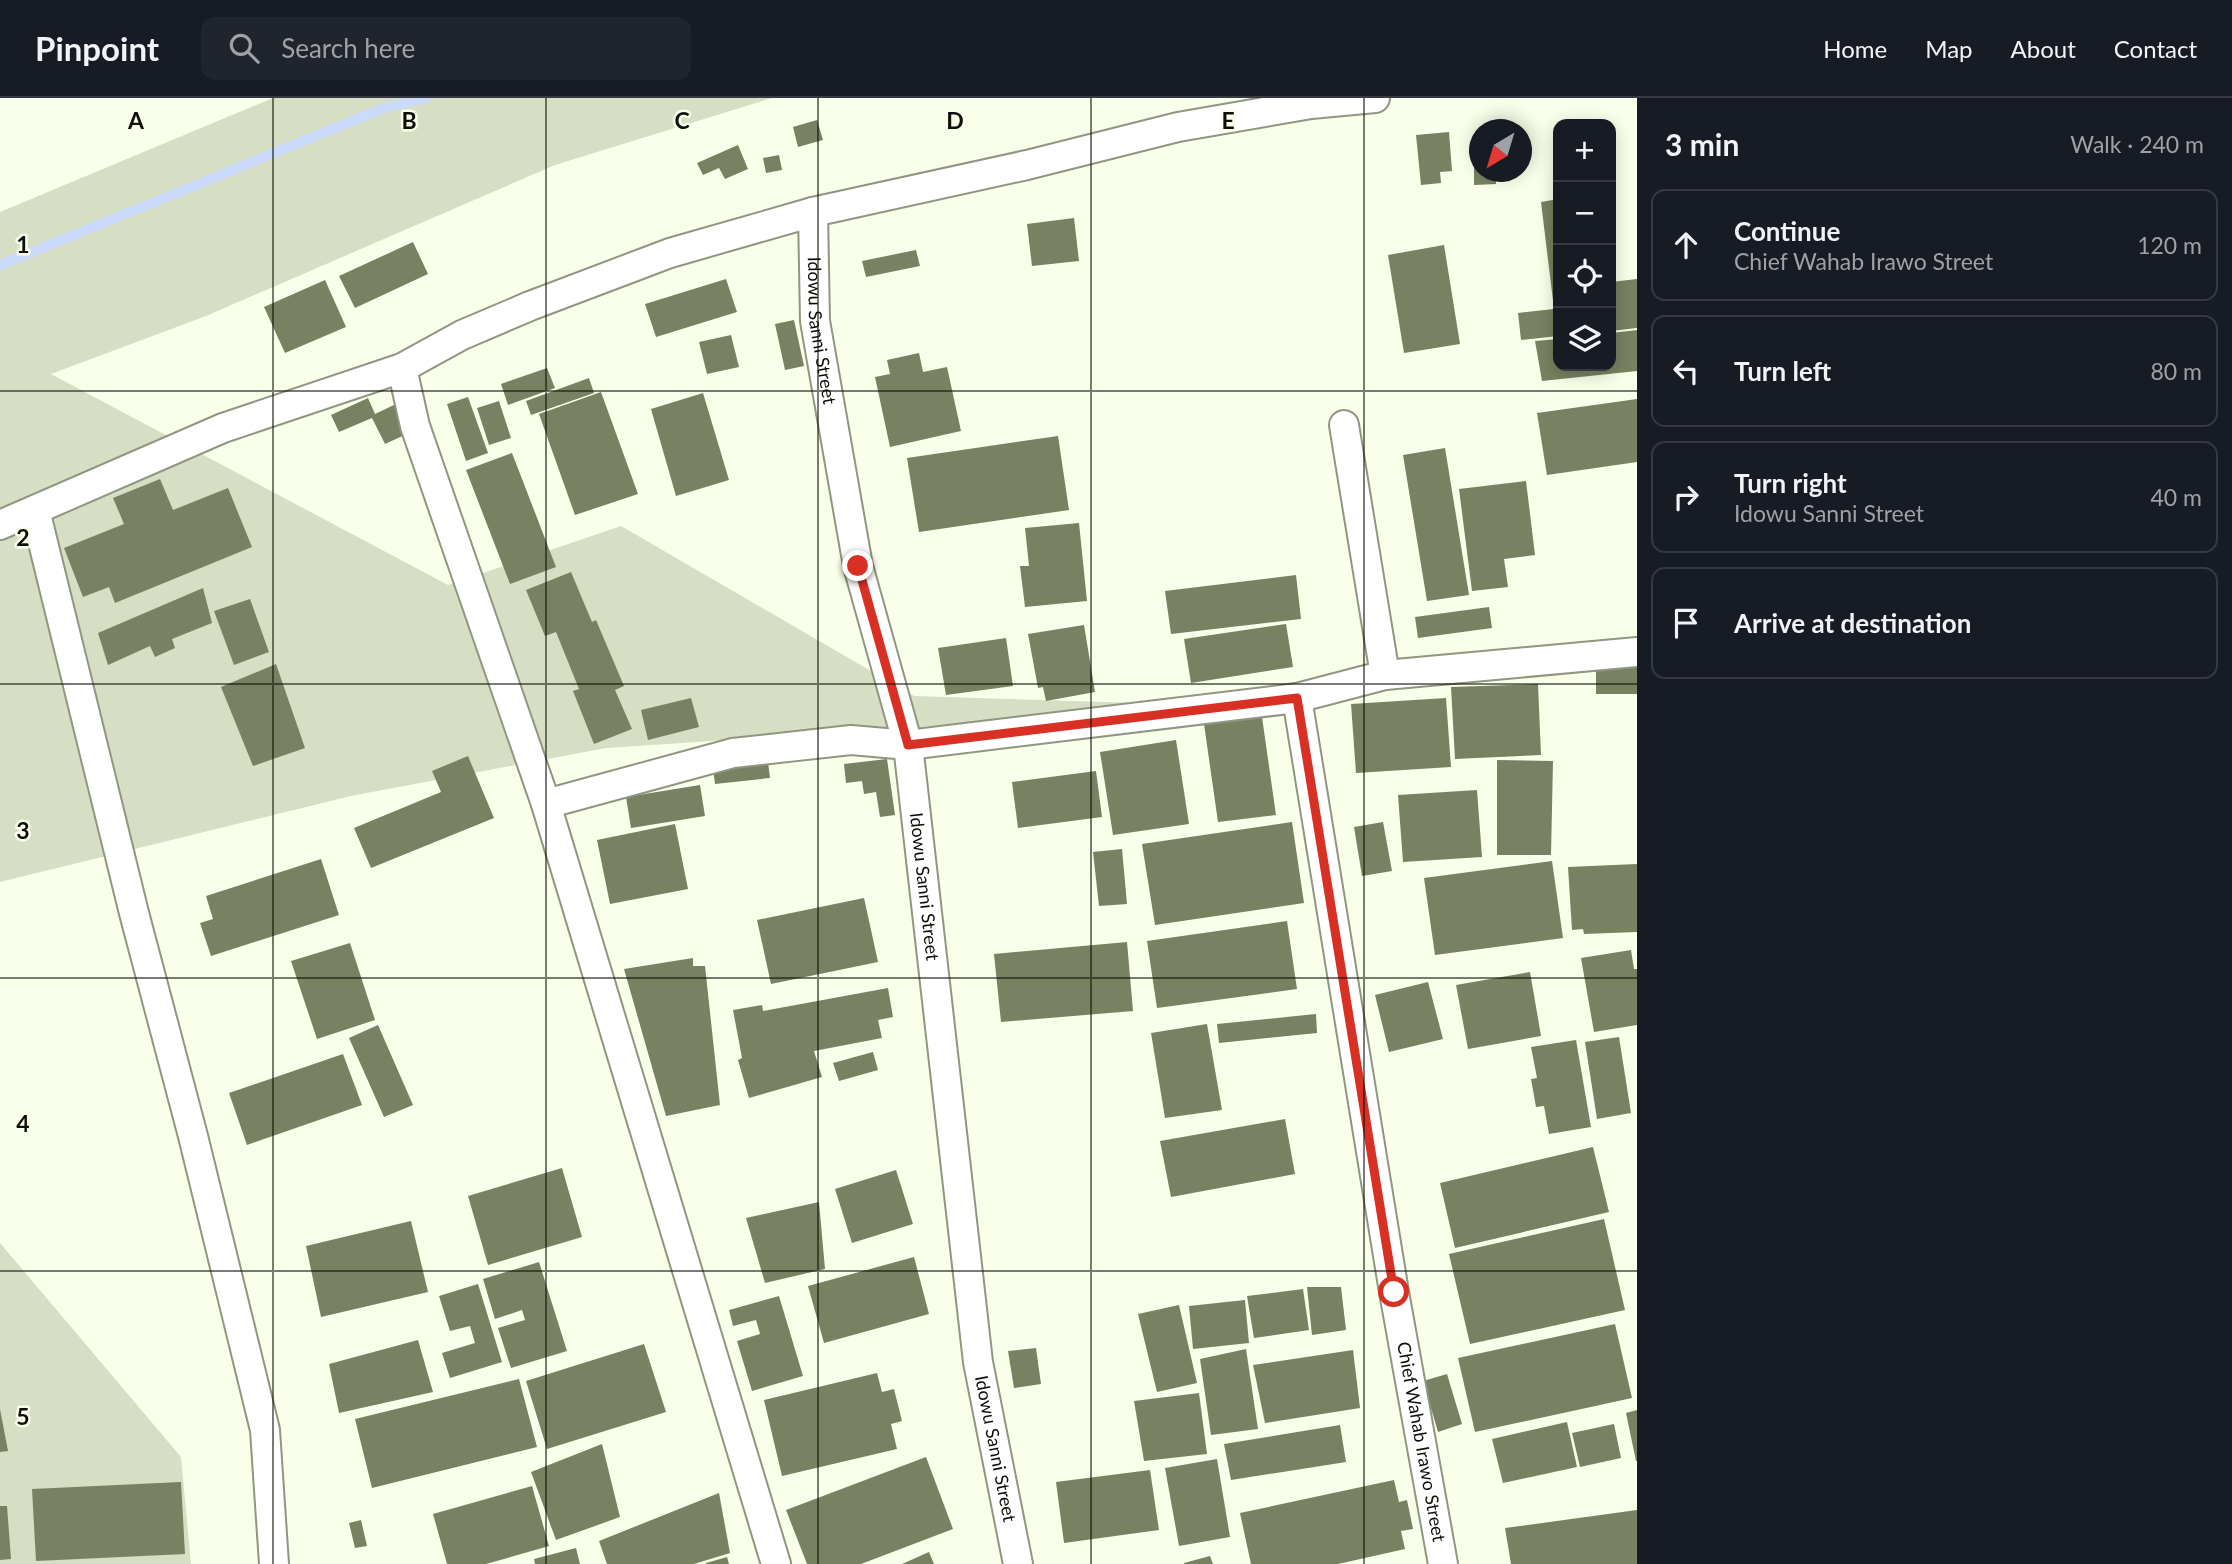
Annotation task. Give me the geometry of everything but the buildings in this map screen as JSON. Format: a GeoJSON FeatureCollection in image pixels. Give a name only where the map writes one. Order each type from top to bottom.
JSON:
{"type":"FeatureCollection","features":[{"type":"Feature","properties":{"kind":"street"},"geometry":{"type":"LineString","coordinates":[[0,525],[223,428],[402,368],[462,335],[670,253],[813,212],[1027,165],[1178,127],[1311,104],[1375,98]]}},
{"type":"Feature","properties":{"kind":"street","name":"Idowu Sanni Street"},"geometry":{"type":"LineString","coordinates":[[813,212],[815,321],[858,566],[908,745],[978,1362],[1018,1564]]}},
{"type":"Feature","properties":{"kind":"street"},"geometry":{"type":"LineString","coordinates":[[402,368],[415,426],[546,804],[776,1564]]}},
{"type":"Feature","properties":{"kind":"street"},"geometry":{"type":"LineString","coordinates":[[1344,425],[1385,675]]}},
{"type":"Feature","properties":{"kind":"street"},"geometry":{"type":"LineString","coordinates":[[35,510],[265,1430],[274,1564]]}},
{"type":"Feature","properties":{"kind":"street"},"geometry":{"type":"LineString","coordinates":[[546,804],[733,753],[851,740],[908,745],[1297,698],[1385,675],[1637,652]]}},
{"type":"Feature","properties":{"kind":"street","name":"Chief Wahab Irawo Street"},"geometry":{"type":"LineString","coordinates":[[1297,698],[1394,1292],[1443,1564]]}},
{"type":"Feature","properties":{"kind":"green space"},"geometry":{"type":"Polygon","coordinates":[[[273,98],[772,98],[555,165],[206,316],[51,374],[448,585],[621,526],[914,696],[1235,706],[606,748],[351,796],[0,882],[0,212],[273,98]]]}},
{"type":"Feature","properties":{"kind":"green space"},"geometry":{"type":"Polygon","coordinates":[[[0,1243],[181,1457],[191,1564],[0,1564],[0,1243]]]}},
{"type":"Feature","properties":{"kind":"waterway"},"geometry":{"type":"LineString","coordinates":[[0,265],[384,108],[426,98]]}},
{"type":"Feature","properties":{"kind":"route"},"geometry":{"type":"LineString","coordinates":[[858,566],[908,745],[1297,698],[1394,1292]]}}]}
